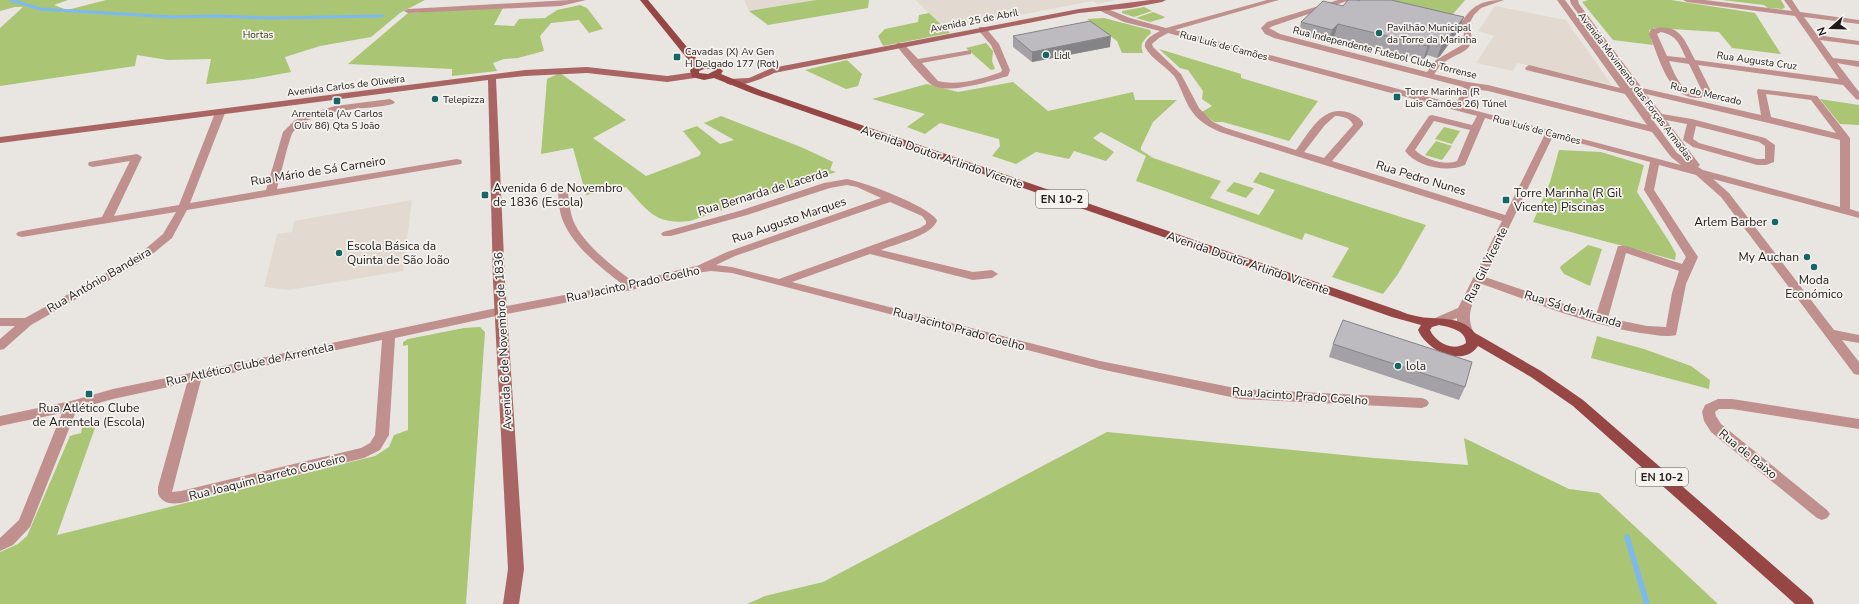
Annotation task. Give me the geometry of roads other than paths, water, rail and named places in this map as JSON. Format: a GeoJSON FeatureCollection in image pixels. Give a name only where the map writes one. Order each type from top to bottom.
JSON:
{"type":"FeatureCollection","features":[{"type":"Feature","properties":{"kind":"main road"},"geometry":{"type":"LineString","coordinates":[[644,0],[697,71]]}},
{"type":"Feature","properties":{"kind":"main road","name":"Avenida 25 de Abril"},"geometry":{"type":"LineString","coordinates":[[729,82],[751,80],[772,71],[982,30],[1100,9],[1140,0]]}},
{"type":"Feature","properties":{"kind":"main road","name":"Avenida 25 de Abril"},"geometry":{"type":"LineString","coordinates":[[1100,9],[1130,6],[1162,0]]}},
{"type":"Feature","properties":{"kind":"main road","name":"Avenida Carlos de Oliveira"},"geometry":{"type":"LineString","coordinates":[[0,140],[492,77],[553,71],[587,70],[667,79],[697,71]]}},
{"type":"Feature","properties":{"kind":"main road","name":"Avenida Doutor Arlindo Vicente"},"geometry":{"type":"LineString","coordinates":[[697,71],[704,77],[715,75],[729,82],[1396,314],[1415,320],[1436,322]]}},
{"type":"Feature","properties":{"kind":"main road","name":"Avenida 6 de Novembro de 1836"},"geometry":{"type":"LineString","coordinates":[[492,77],[501,311],[516,569],[511,604]]}},
{"type":"Feature","properties":{"kind":"main road","name":"Avenida Doutor Arlindo Vicente"},"geometry":{"type":"LineString","coordinates":[[1396,314],[1419,331],[1428,340]]}},
{"type":"Feature","properties":{"kind":"main road"},"geometry":{"type":"LineString","coordinates":[[1428,340],[1424,330],[1425,326],[1436,322]]}},
{"type":"Feature","properties":{"kind":"main road","name":"EN 10-2"},"geometry":{"type":"LineString","coordinates":[[1436,322],[1453,324],[1542,378],[1578,403],[1806,604]]}},
{"type":"Feature","properties":{"kind":"main road"},"geometry":{"type":"LineString","coordinates":[[1456,351],[1468,349],[1472,345],[1469,334]]}},
{"type":"Feature","properties":{"kind":"main road","name":"EN 10-2"},"geometry":{"type":"LineString","coordinates":[[1428,340],[1440,348],[1456,351],[1489,352],[1511,360]]}},
{"type":"Feature","properties":{"kind":"street"},"geometry":{"type":"LineString","coordinates":[[422,4],[408,10],[561,4],[582,0]]}},
{"type":"Feature","properties":{"kind":"street"},"geometry":{"type":"LineString","coordinates":[[1168,30],[1275,0]]}},
{"type":"Feature","properties":{"kind":"street","name":"Rua Independente Futebol Clube Torrense"},"geometry":{"type":"LineString","coordinates":[[1346,0],[1270,24],[1265,28],[1268,32],[1277,36],[1467,85],[1488,88],[1656,130]]}},
{"type":"Feature","properties":{"kind":"street"},"geometry":{"type":"LineString","coordinates":[[1430,75],[1440,62],[1457,54],[1466,44],[1469,35],[1465,24],[1475,8],[1482,4],[1500,0]]}},
{"type":"Feature","properties":{"kind":"street","name":"Avenida Movimento das Forças Armadas"},"geometry":{"type":"LineString","coordinates":[[1561,0],[1578,21],[1674,155],[1700,173],[1725,195],[1859,371]]}},
{"type":"Feature","properties":{"kind":"street","name":"Avenida Movimento das Forças Armadas"},"geometry":{"type":"LineString","coordinates":[[1574,0],[1575,4],[1700,173]]}},
{"type":"Feature","properties":{"kind":"street"},"geometry":{"type":"LineString","coordinates":[[1687,0],[1859,22]]}},
{"type":"Feature","properties":{"kind":"street"},"geometry":{"type":"LineString","coordinates":[[1788,0],[1846,83],[1859,97]]}},
{"type":"Feature","properties":{"kind":"street","name":"Rua Luís de Camões"},"geometry":{"type":"LineString","coordinates":[[1100,9],[1117,16],[1168,30],[1859,215]]}},
{"type":"Feature","properties":{"kind":"street"},"geometry":{"type":"LineString","coordinates":[[1578,21],[1589,22]]}},
{"type":"Feature","properties":{"kind":"street"},"geometry":{"type":"LineString","coordinates":[[900,46],[935,83],[941,86],[953,86],[1005,74],[1006,70],[995,44],[982,30]]}},
{"type":"Feature","properties":{"kind":"street","name":"Rua Pedro Nunes"},"geometry":{"type":"LineString","coordinates":[[1168,30],[1156,36],[1147,46],[1175,72],[1192,107],[1200,117],[1218,128],[1508,219]]}},
{"type":"Feature","properties":{"kind":"street"},"geometry":{"type":"LineString","coordinates":[[1655,30],[1668,31],[1679,36],[1692,62],[1707,91],[1704,94],[1687,93],[1679,87],[1653,34],[1655,30]]}},
{"type":"Feature","properties":{"kind":"street"},"geometry":{"type":"LineString","coordinates":[[1814,37],[1859,43]]}},
{"type":"Feature","properties":{"kind":"street"},"geometry":{"type":"LineString","coordinates":[[916,62],[968,52]]}},
{"type":"Feature","properties":{"kind":"street","name":"Rua Augusta Cruz"},"geometry":{"type":"LineString","coordinates":[[1665,58],[1846,83]]}},
{"type":"Feature","properties":{"kind":"street"},"geometry":{"type":"LineString","coordinates":[[1830,60],[1859,64]]}},
{"type":"Feature","properties":{"kind":"street","name":"Rua do Mercado"},"geometry":{"type":"LineString","coordinates":[[1529,68],[1622,91],[1648,90],[1845,138]]}},
{"type":"Feature","properties":{"kind":"street"},"geometry":{"type":"LineString","coordinates":[[1457,108],[1469,89],[1467,85]]}},
{"type":"Feature","properties":{"kind":"street"},"geometry":{"type":"LineString","coordinates":[[1767,119],[1761,91],[1814,98],[1845,138],[1845,211]]}},
{"type":"Feature","properties":{"kind":"street"},"geometry":{"type":"LineString","coordinates":[[271,192],[288,132],[294,124],[302,118],[325,111],[390,102]]}},
{"type":"Feature","properties":{"kind":"street","name":"Rua António Bandeira"},"geometry":{"type":"LineString","coordinates":[[0,346],[27,322],[141,258],[152,251],[168,236],[184,206],[220,113]]}},
{"type":"Feature","properties":{"kind":"street"},"geometry":{"type":"LineString","coordinates":[[1298,153],[1329,116],[1341,114],[1355,118],[1358,125],[1326,162]]}},
{"type":"Feature","properties":{"kind":"street"},"geometry":{"type":"LineString","coordinates":[[1476,130],[1432,118],[1410,151],[1421,159],[1446,166],[1455,166],[1461,163],[1476,130],[1482,114]]}},
{"type":"Feature","properties":{"kind":"street"},"geometry":{"type":"LineString","coordinates":[[1645,115],[1692,122],[1766,142],[1770,145],[1770,160],[1766,162],[1757,162],[1696,145],[1688,140],[1692,122]]}},
{"type":"Feature","properties":{"kind":"street","name":"Rua Gil Vicente"},"geometry":{"type":"LineString","coordinates":[[1469,334],[1463,322],[1463,311],[1550,133]]}},
{"type":"Feature","properties":{"kind":"street"},"geometry":{"type":"LineString","coordinates":[[93,164],[137,157],[107,219]]}},
{"type":"Feature","properties":{"kind":"street","name":"Rua Sá de Miranda"},"geometry":{"type":"LineString","coordinates":[[1479,279],[1601,320],[1650,331],[1672,332],[1676,296],[1684,269],[1692,257],[1649,190],[1655,161]]}},
{"type":"Feature","properties":{"kind":"street","name":"Rua Mário de Sá Carneiro"},"geometry":{"type":"LineString","coordinates":[[22,234],[457,162]]}},
{"type":"Feature","properties":{"kind":"street","name":"Rua Bernarda de Lacerda"},"geometry":{"type":"LineString","coordinates":[[667,234],[743,213],[839,183],[847,182],[860,185],[891,198],[926,214],[932,220],[931,225],[924,230],[781,282]]}},
{"type":"Feature","properties":{"kind":"street"},"geometry":{"type":"LineString","coordinates":[[563,193],[567,219],[571,227],[609,269],[632,286]]}},
{"type":"Feature","properties":{"kind":"street","name":"Rua Augusto Marques"},"geometry":{"type":"LineString","coordinates":[[697,269],[731,254],[891,198]]}},
{"type":"Feature","properties":{"kind":"street"},"geometry":{"type":"LineString","coordinates":[[1601,320],[1622,248],[1684,269]]}},
{"type":"Feature","properties":{"kind":"street"},"geometry":{"type":"LineString","coordinates":[[869,250],[973,276],[992,274]]}},
{"type":"Feature","properties":{"kind":"street","name":"Rua Jacinto Prado Coelho"},"geometry":{"type":"LineString","coordinates":[[501,311],[632,286],[697,269],[711,268],[732,270],[1100,365],[1240,394],[1422,403]]}},
{"type":"Feature","properties":{"kind":"street","name":"Rua Atlético Clube de Arrentela"},"geometry":{"type":"LineString","coordinates":[[0,421],[71,406],[113,394],[501,311]]}},
{"type":"Feature","properties":{"kind":"street","name":"Rua Gil Vicente"},"geometry":{"type":"LineString","coordinates":[[1436,322],[1463,311]]}},
{"type":"Feature","properties":{"kind":"street"},"geometry":{"type":"LineString","coordinates":[[0,322],[27,322]]}},
{"type":"Feature","properties":{"kind":"street"},"geometry":{"type":"LineString","coordinates":[[1830,333],[1859,339]]}},
{"type":"Feature","properties":{"kind":"street","name":"Rua Joaquim Barreto Couceiro"},"geometry":{"type":"LineString","coordinates":[[195,376],[165,487],[165,494],[170,498],[189,496],[373,449],[379,444],[382,435],[389,335]]}},
{"type":"Feature","properties":{"kind":"street","name":"Rua de Baixo"},"geometry":{"type":"LineString","coordinates":[[1822,514],[1716,428],[1708,417],[1710,407],[1716,404],[1732,404],[1859,424]]}},
{"type":"Feature","properties":{"kind":"street"},"geometry":{"type":"LineString","coordinates":[[0,545],[8,541],[25,523],[71,406]]}},
{"type":"Feature","properties":{"kind":"waterway"},"geometry":{"type":"LineString","coordinates":[[11,0],[40,9],[172,17],[217,16],[268,18],[382,16]]}},
{"type":"Feature","properties":{"kind":"waterway"},"geometry":{"type":"LineString","coordinates":[[1627,537],[1647,604]]}},
{"type":"Feature","properties":{"kind":"place","name":"Pavilhão Municipal da Torre da Marinha"},"geometry":{"type":"Point","coordinates":[1379,33]}},
{"type":"Feature","properties":{"kind":"place","name":"Lidl"},"geometry":{"type":"Point","coordinates":[1046,55]}},
{"type":"Feature","properties":{"kind":"place","name":"Cavadas (X) Av Gen H Delgado 177 (Rot)"},"geometry":{"type":"Point","coordinates":[677,57]}},
{"type":"Feature","properties":{"kind":"place","name":"Torre Marinha (R Luis Camões 26) Túnel"},"geometry":{"type":"Point","coordinates":[1397,97]}},
{"type":"Feature","properties":{"kind":"place","name":"Telepizza"},"geometry":{"type":"Point","coordinates":[435,99]}},
{"type":"Feature","properties":{"kind":"place","name":"Arrentela (Av Carlos Oliv 86) Qta S João"},"geometry":{"type":"Point","coordinates":[337,101]}},
{"type":"Feature","properties":{"kind":"place","name":"Avenida 6 de Novembro de 1836 (Escola)"},"geometry":{"type":"Point","coordinates":[485,195]}},
{"type":"Feature","properties":{"kind":"place","name":"Torre Marinha (R Gil Vicente) Piscinas"},"geometry":{"type":"Point","coordinates":[1506,200]}},
{"type":"Feature","properties":{"kind":"place","name":"Arlem Barber"},"geometry":{"type":"Point","coordinates":[1775,222]}},
{"type":"Feature","properties":{"kind":"place","name":"Escola Básica da Quinta de São João"},"geometry":{"type":"Point","coordinates":[339,253]}},
{"type":"Feature","properties":{"kind":"place","name":"My Auchan"},"geometry":{"type":"Point","coordinates":[1807,257]}},
{"type":"Feature","properties":{"kind":"place","name":"Moda Económico"},"geometry":{"type":"Point","coordinates":[1814,267]}},
{"type":"Feature","properties":{"kind":"place","name":"lola"},"geometry":{"type":"Point","coordinates":[1398,366]}},
{"type":"Feature","properties":{"kind":"place","name":"Rua Atlético Clube de Arrentela (Escola)"},"geometry":{"type":"Point","coordinates":[89,394]}},
{"type":"Feature","properties":{"kind":"park label","name":"Hortas"},"geometry":{"type":"Point","coordinates":[258,34]}}]}
